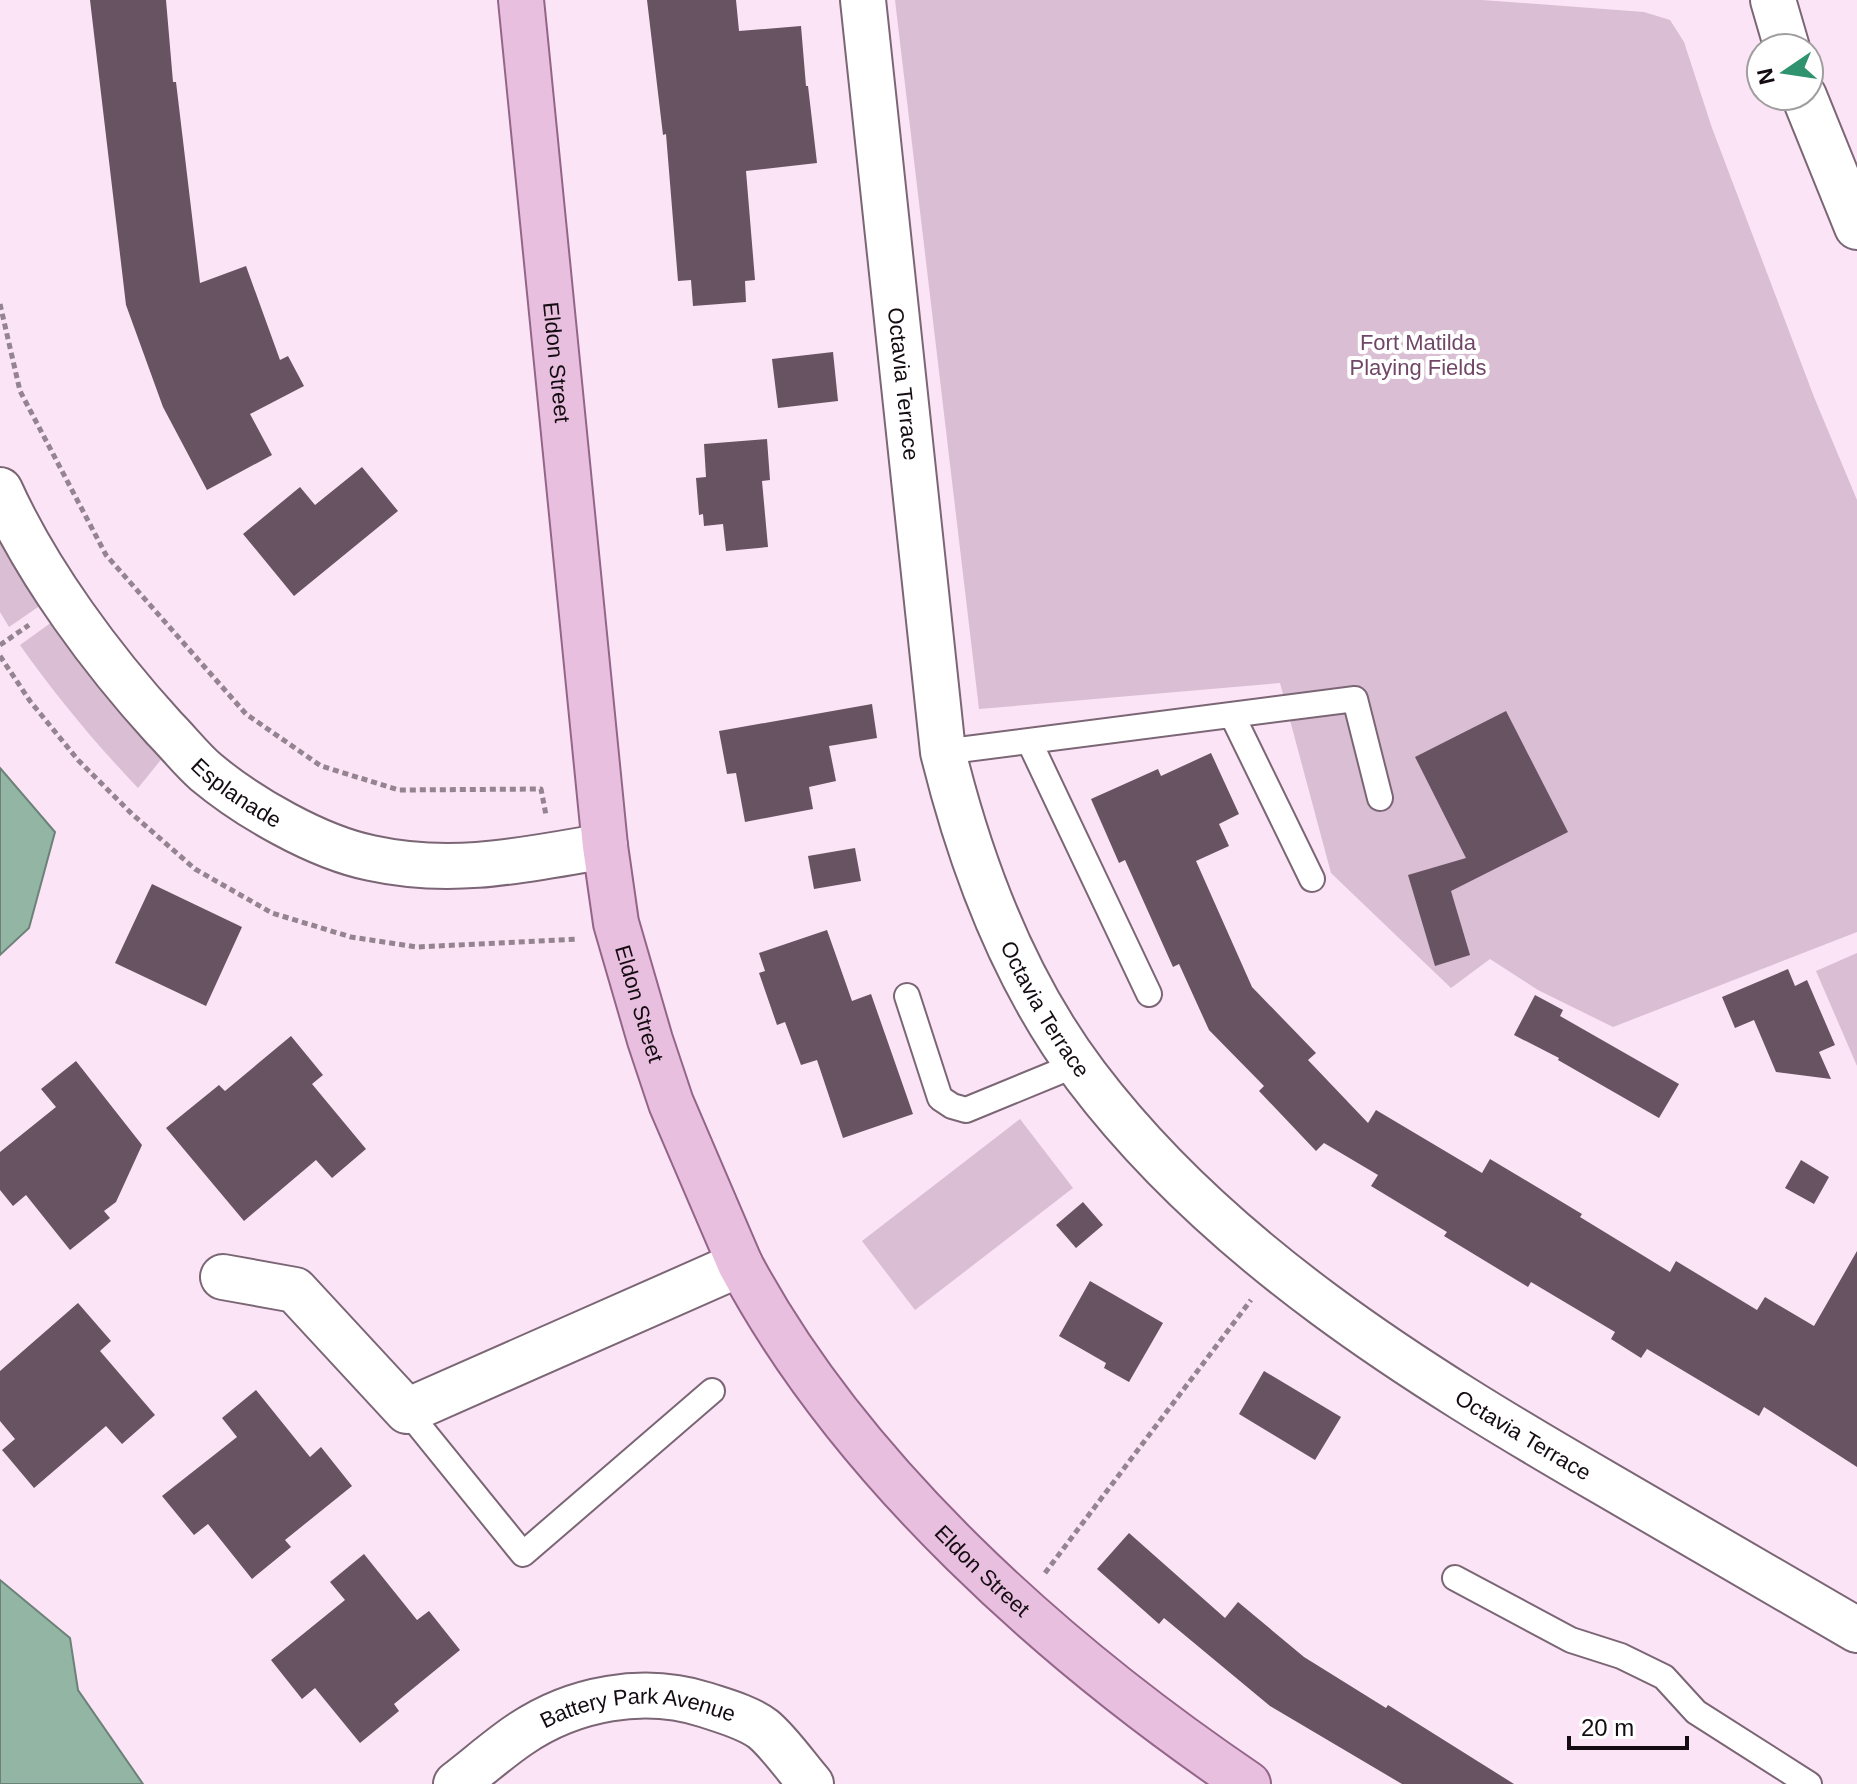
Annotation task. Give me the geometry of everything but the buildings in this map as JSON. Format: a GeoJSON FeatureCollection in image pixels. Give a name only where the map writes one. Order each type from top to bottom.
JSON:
{"type":"FeatureCollection","features":[{"type":"Feature","properties":{"kind":"main road","name":"Eldon Street"},"geometry":{"type":"LineString","coordinates":[[521,0],[605,846],[616,923],[671,1103],[740,1264],[799,1360],[853,1432],[972,1560],[1088,1664],[1190,1745],[1248,1784]]}},
{"type":"Feature","properties":{"kind":"street","name":"Octavia Terrace"},"geometry":{"type":"LineString","coordinates":[[863,0],[943,752],[960,821],[992,904],[1031,989],[1078,1064],[1132,1133],[1187,1190],[1275,1267],[1459,1397],[1857,1630]]}},
{"type":"Feature","properties":{"kind":"street"},"geometry":{"type":"LineString","coordinates":[[1773,0],[1782,32]]}},
{"type":"Feature","properties":{"kind":"street"},"geometry":{"type":"LineString","coordinates":[[1810,112],[1857,227]]}},
{"type":"Feature","properties":{"kind":"street","name":"Esplanade"},"geometry":{"type":"LineString","coordinates":[[0,490],[33,552],[101,652],[149,712],[204,771],[257,809],[317,839],[369,858],[444,866],[496,865],[605,846]]}},
{"type":"Feature","properties":{"kind":"street"},"geometry":{"type":"LineString","coordinates":[[223,1277],[295,1290],[407,1411],[740,1264]]}},
{"type":"Feature","properties":{"kind":"street","name":"Battery Park Avenue"},"geometry":{"type":"LineString","coordinates":[[456,1784],[521,1734],[563,1713],[607,1698],[649,1694],[682,1697],[727,1712],[762,1729],[811,1784]]}},
{"type":"Feature","properties":{"kind":"lane"},"geometry":{"type":"LineString","coordinates":[[943,752],[1355,699],[1380,798]]}},
{"type":"Feature","properties":{"kind":"lane"},"geometry":{"type":"LineString","coordinates":[[1232,715],[1312,879]]}},
{"type":"Feature","properties":{"kind":"lane"},"geometry":{"type":"LineString","coordinates":[[1029,741],[1149,994]]}},
{"type":"Feature","properties":{"kind":"lane"},"geometry":{"type":"LineString","coordinates":[[907,996],[940,1098],[952,1106],[966,1110],[1078,1064]]}},
{"type":"Feature","properties":{"kind":"lane"},"geometry":{"type":"LineString","coordinates":[[407,1411],[523,1554],[712,1391]]}},
{"type":"Feature","properties":{"kind":"lane"},"geometry":{"type":"LineString","coordinates":[[1455,1578],[1571,1640],[1621,1656],[1664,1677],[1696,1712],[1809,1784]]}},
{"type":"Feature","properties":{"kind":"path"},"geometry":{"type":"LineString","coordinates":[[0,304],[20,391],[106,555],[246,714],[321,766],[399,790],[541,789],[554,855]]}},
{"type":"Feature","properties":{"kind":"path"},"geometry":{"type":"LineString","coordinates":[[575,925],[579,939]]}},
{"type":"Feature","properties":{"kind":"path"},"geometry":{"type":"LineString","coordinates":[[1057,1558],[1275,1267]]}},
{"type":"Feature","properties":{"kind":"green space","name":"Fort Matilda Playing Fields"},"geometry":{"type":"Polygon","coordinates":[[[895,0],[1482,0],[1644,12],[1670,20],[1684,42],[1712,128],[1814,397],[1857,500],[1857,932],[1613,1027],[1538,990],[1490,959],[1451,988],[1331,873],[1280,683],[979,709],[895,0]]]}},
{"type":"Feature","properties":{"kind":"green space"},"geometry":{"type":"Polygon","coordinates":[[[0,535],[41,605],[9,627],[0,612],[0,535]]]}},
{"type":"Feature","properties":{"kind":"green space"},"geometry":{"type":"Polygon","coordinates":[[[52,622],[164,756],[138,788],[76,719],[20,645],[52,622]]]}},
{"type":"Feature","properties":{"kind":"green space"},"geometry":{"type":"Polygon","coordinates":[[[1857,953],[1857,1066],[1816,971],[1857,953]]]}},
{"type":"Feature","properties":{"kind":"green space"},"geometry":{"type":"Polygon","coordinates":[[[1020,1119],[1073,1188],[915,1310],[862,1241],[1020,1119]]]}},
{"type":"Feature","properties":{"kind":"shaded area"},"geometry":{"type":"Polygon","coordinates":[[[0,768],[55,832],[29,928],[0,955],[0,768]]]}},
{"type":"Feature","properties":{"kind":"shaded area"},"geometry":{"type":"Polygon","coordinates":[[[0,1580],[70,1638],[78,1690],[143,1784],[0,1784],[0,1580]]]}}]}
